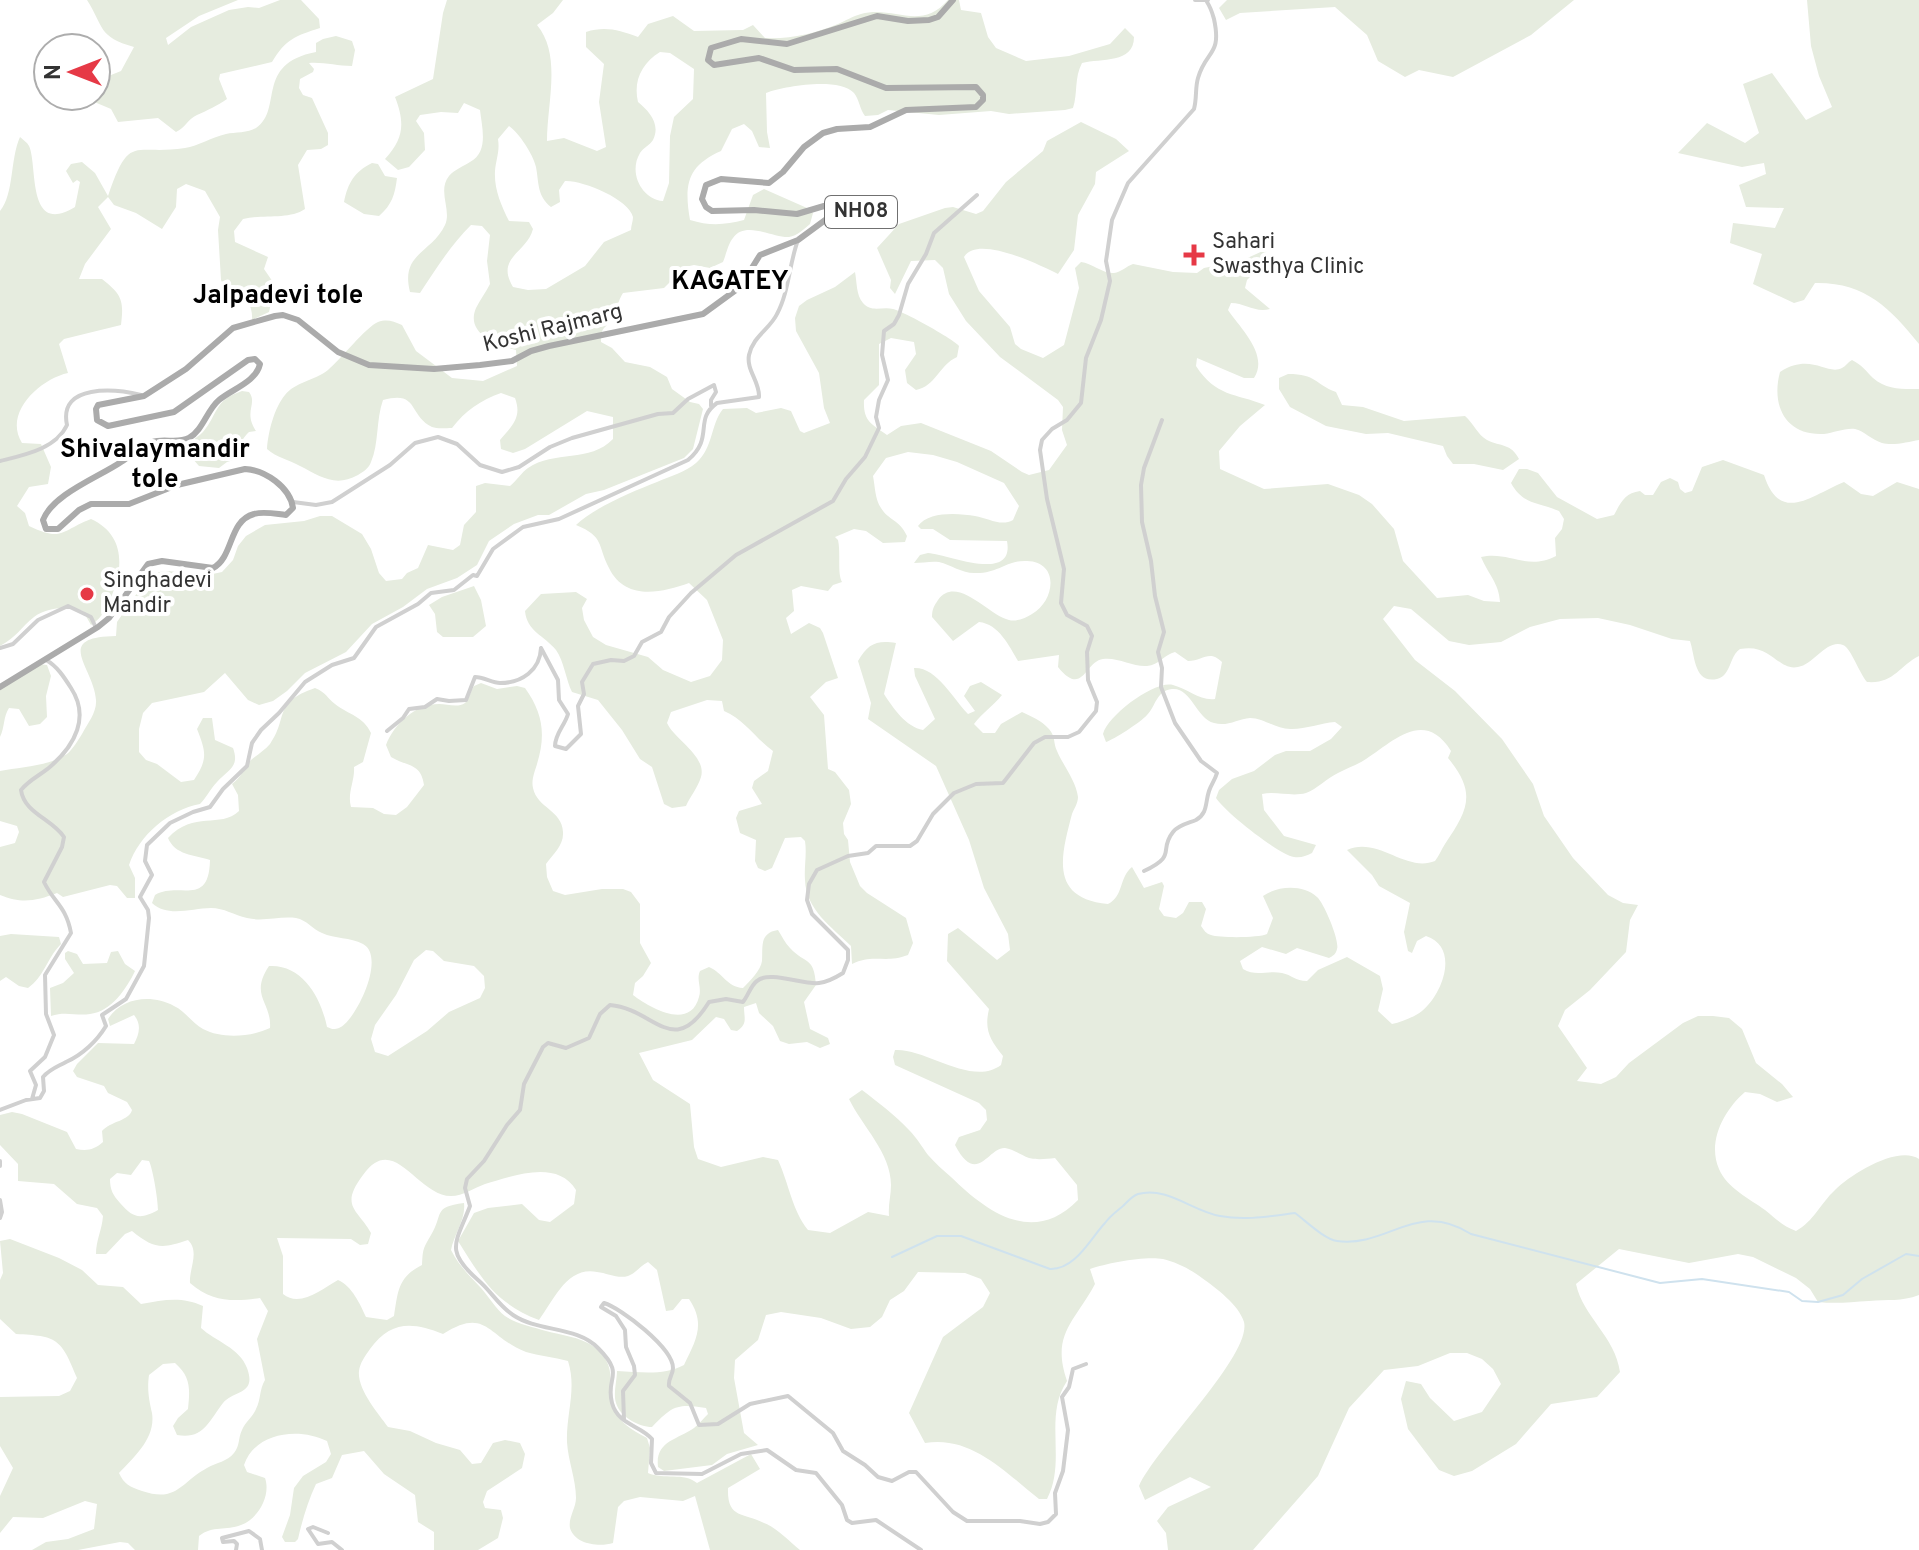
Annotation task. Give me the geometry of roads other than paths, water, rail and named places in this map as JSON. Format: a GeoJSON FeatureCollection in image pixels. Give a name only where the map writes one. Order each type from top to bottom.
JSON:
{"type":"FeatureCollection","features":[{"type":"Feature","properties":{"kind":"main road","name":"Koshi Rajmarg"},"geometry":{"type":"LineString","coordinates":[[293,502],[273,479],[256,469],[245,469],[177,485],[129,504],[91,504],[79,510],[58,529],[46,529],[43,520],[48,509],[82,484],[149,443],[184,441],[191,437],[218,401],[258,371],[260,364],[255,359],[248,360],[174,412],[112,426],[97,420],[98,405],[144,396],[186,369],[233,328],[283,315],[298,320],[338,352],[369,365],[434,369],[512,361],[549,346],[703,314],[740,287],[760,255],[798,240],[832,215],[855,211],[879,215],[885,211],[884,203],[877,198],[824,206],[797,214],[754,210],[712,211],[702,199],[704,187],[721,179],[769,183],[804,147],[823,133],[870,127],[906,110],[976,107],[983,100],[983,95],[976,87],[886,88],[837,69],[794,70],[759,58],[724,65],[710,63],[708,55],[711,48],[741,39],[787,44],[877,16],[908,21],[929,20],[938,17],[953,0]]}},
{"type":"Feature","properties":{"kind":"main road"},"geometry":{"type":"LineString","coordinates":[[0,687],[109,618],[148,564],[162,561],[213,568],[223,560],[244,518],[257,513],[286,515],[293,508],[293,502]]}},
{"type":"Feature","properties":{"kind":"street"},"geometry":{"type":"LineString","coordinates":[[921,1550],[876,1520],[852,1523],[847,1520],[842,1505],[816,1473],[796,1470],[767,1450],[741,1454],[702,1474],[656,1473],[651,1463],[652,1439],[646,1432],[625,1422],[612,1403],[613,1365],[597,1346],[574,1335],[514,1316],[465,1266],[455,1249],[455,1241],[470,1206],[465,1188],[467,1179],[484,1161],[520,1110],[524,1084],[543,1047],[548,1043],[566,1048],[589,1038],[600,1014],[610,1005],[630,1009],[668,1029],[680,1029],[692,1025],[709,1002],[726,999],[743,1002],[755,981],[761,978],[818,983],[843,973],[848,950],[812,914],[807,900],[809,884],[817,870],[848,856],[868,853],[876,846],[910,846],[917,841],[933,814],[954,793],[976,784],[1003,783],[1034,743],[1045,737],[1068,737],[1079,732],[1096,711],[1097,702],[1088,680],[1087,652],[1092,636],[1087,626],[1067,615],[1061,603],[1064,569],[1047,499],[1040,450],[1042,440],[1067,420],[1081,403],[1086,358],[1101,320],[1110,281],[1106,261],[1112,220],[1128,183],[1194,109],[1199,73],[1214,52],[1218,38],[1211,7],[1208,1],[1195,0]]}},
{"type":"Feature","properties":{"kind":"street"},"geometry":{"type":"LineString","coordinates":[[387,731],[409,709],[425,707],[437,699],[466,700],[475,677],[497,684],[520,680],[539,662],[541,648],[554,668],[559,700],[568,714],[565,725],[557,734],[555,746],[570,748],[581,734],[578,706],[584,694],[582,682],[593,664],[624,661],[634,656],[642,642],[661,632],[669,617],[691,593],[736,555],[833,501],[846,479],[865,457],[879,428],[876,417],[879,400],[888,380],[882,355],[884,331],[894,324],[899,315],[908,284],[926,254],[934,233],[977,195]]}},
{"type":"Feature","properties":{"kind":"street"},"geometry":{"type":"LineString","coordinates":[[0,1110],[40,1098],[44,1091],[43,1077],[48,1071],[81,1054],[106,1026],[102,1015],[126,999],[144,966],[149,918],[140,897],[152,875],[145,861],[147,845],[170,823],[210,807],[231,780],[247,766],[252,743],[261,730],[299,688],[325,668],[354,658],[376,627],[418,604],[431,593],[454,590],[473,575],[477,576],[493,549],[523,527],[559,519],[688,460],[702,445],[705,417],[712,406],[725,400],[759,397],[748,357],[761,331],[776,317],[798,240]]}},
{"type":"Feature","properties":{"kind":"street"},"geometry":{"type":"LineString","coordinates":[[293,502],[316,505],[332,502],[390,465],[408,448],[438,437],[468,452],[480,465],[502,472],[519,467],[550,447],[572,438],[658,414],[673,413],[688,399],[714,385],[716,392],[711,400],[712,406]]}},
{"type":"Feature","properties":{"kind":"street"},"geometry":{"type":"LineString","coordinates":[[0,461],[34,452],[55,441],[67,425],[65,416],[69,405],[80,395],[99,389],[144,396]]}},
{"type":"Feature","properties":{"kind":"street"},"geometry":{"type":"LineString","coordinates":[[1144,871],[1160,863],[1167,855],[1176,829],[1200,818],[1205,812],[1208,793],[1217,773],[1201,761],[1175,723],[1161,687],[1162,668],[1158,652],[1164,632],[1142,522],[1141,485],[1162,420]]}},
{"type":"Feature","properties":{"kind":"street"},"geometry":{"type":"LineString","coordinates":[[0,648],[13,644],[38,620],[68,606],[91,617],[96,628]]}},
{"type":"Feature","properties":{"kind":"street"},"geometry":{"type":"LineString","coordinates":[[32,1099],[36,1085],[30,1071],[45,1057],[54,1035],[46,1014],[45,975],[71,933],[62,906],[44,882],[64,837],[27,805],[22,799],[21,790],[28,781],[55,763],[68,747],[80,720],[81,706],[54,664],[44,658]]}},
{"type":"Feature","properties":{"kind":"street"},"geometry":{"type":"LineString","coordinates":[[0,1200],[0,1218]]}},
{"type":"Feature","properties":{"kind":"street"},"geometry":{"type":"LineString","coordinates":[[625,1422],[623,1391],[633,1378],[635,1369],[626,1347],[625,1330],[616,1316],[602,1309],[604,1303],[625,1313],[648,1332],[671,1361],[673,1368],[669,1386],[690,1403],[699,1425],[718,1424],[750,1404],[788,1396],[833,1433],[843,1451],[878,1477],[892,1481],[909,1472],[916,1472],[953,1512],[967,1521],[1040,1524],[1048,1522],[1056,1514],[1055,1493],[1063,1471],[1068,1430],[1062,1397],[1069,1387],[1073,1369],[1086,1364]]}},
{"type":"Feature","properties":{"kind":"street"},"geometry":{"type":"LineString","coordinates":[[328,1533],[313,1527],[308,1529],[318,1544],[332,1542],[342,1550]]}},
{"type":"Feature","properties":{"kind":"street"},"geometry":{"type":"LineString","coordinates":[[236,1550],[234,1541],[223,1542],[222,1538],[249,1531],[260,1539],[262,1550]]}},
{"type":"Feature","properties":{"kind":"waterway"},"geometry":{"type":"LineString","coordinates":[[892,1257],[937,1236],[961,1236],[1050,1269],[1059,1268],[1074,1259],[1109,1218],[1132,1198],[1149,1192],[1229,1217],[1258,1218],[1295,1213],[1337,1241],[1372,1238],[1402,1227],[1434,1221],[1471,1234],[1660,1283],[1702,1279],[1789,1292],[1802,1301],[1818,1302],[1843,1295],[1862,1279],[1906,1254],[1919,1256]]}},
{"type":"Feature","properties":{"kind":"place","name":"Sahari Swasthya Clinic"},"geometry":{"type":"Point","coordinates":[1194,255]}},
{"type":"Feature","properties":{"kind":"place","name":"Singhadevi Mandir"},"geometry":{"type":"Point","coordinates":[87,594]}},
{"type":"Feature","properties":{"kind":"district","name":"KAGATEY"},"geometry":{"type":"Point","coordinates":[730,282]}},
{"type":"Feature","properties":{"kind":"district","name":"Jalpadevi tole"},"geometry":{"type":"Point","coordinates":[278,296]}},
{"type":"Feature","properties":{"kind":"district","name":"Shivalaymandir tole"},"geometry":{"type":"Point","coordinates":[155,465]}}]}
